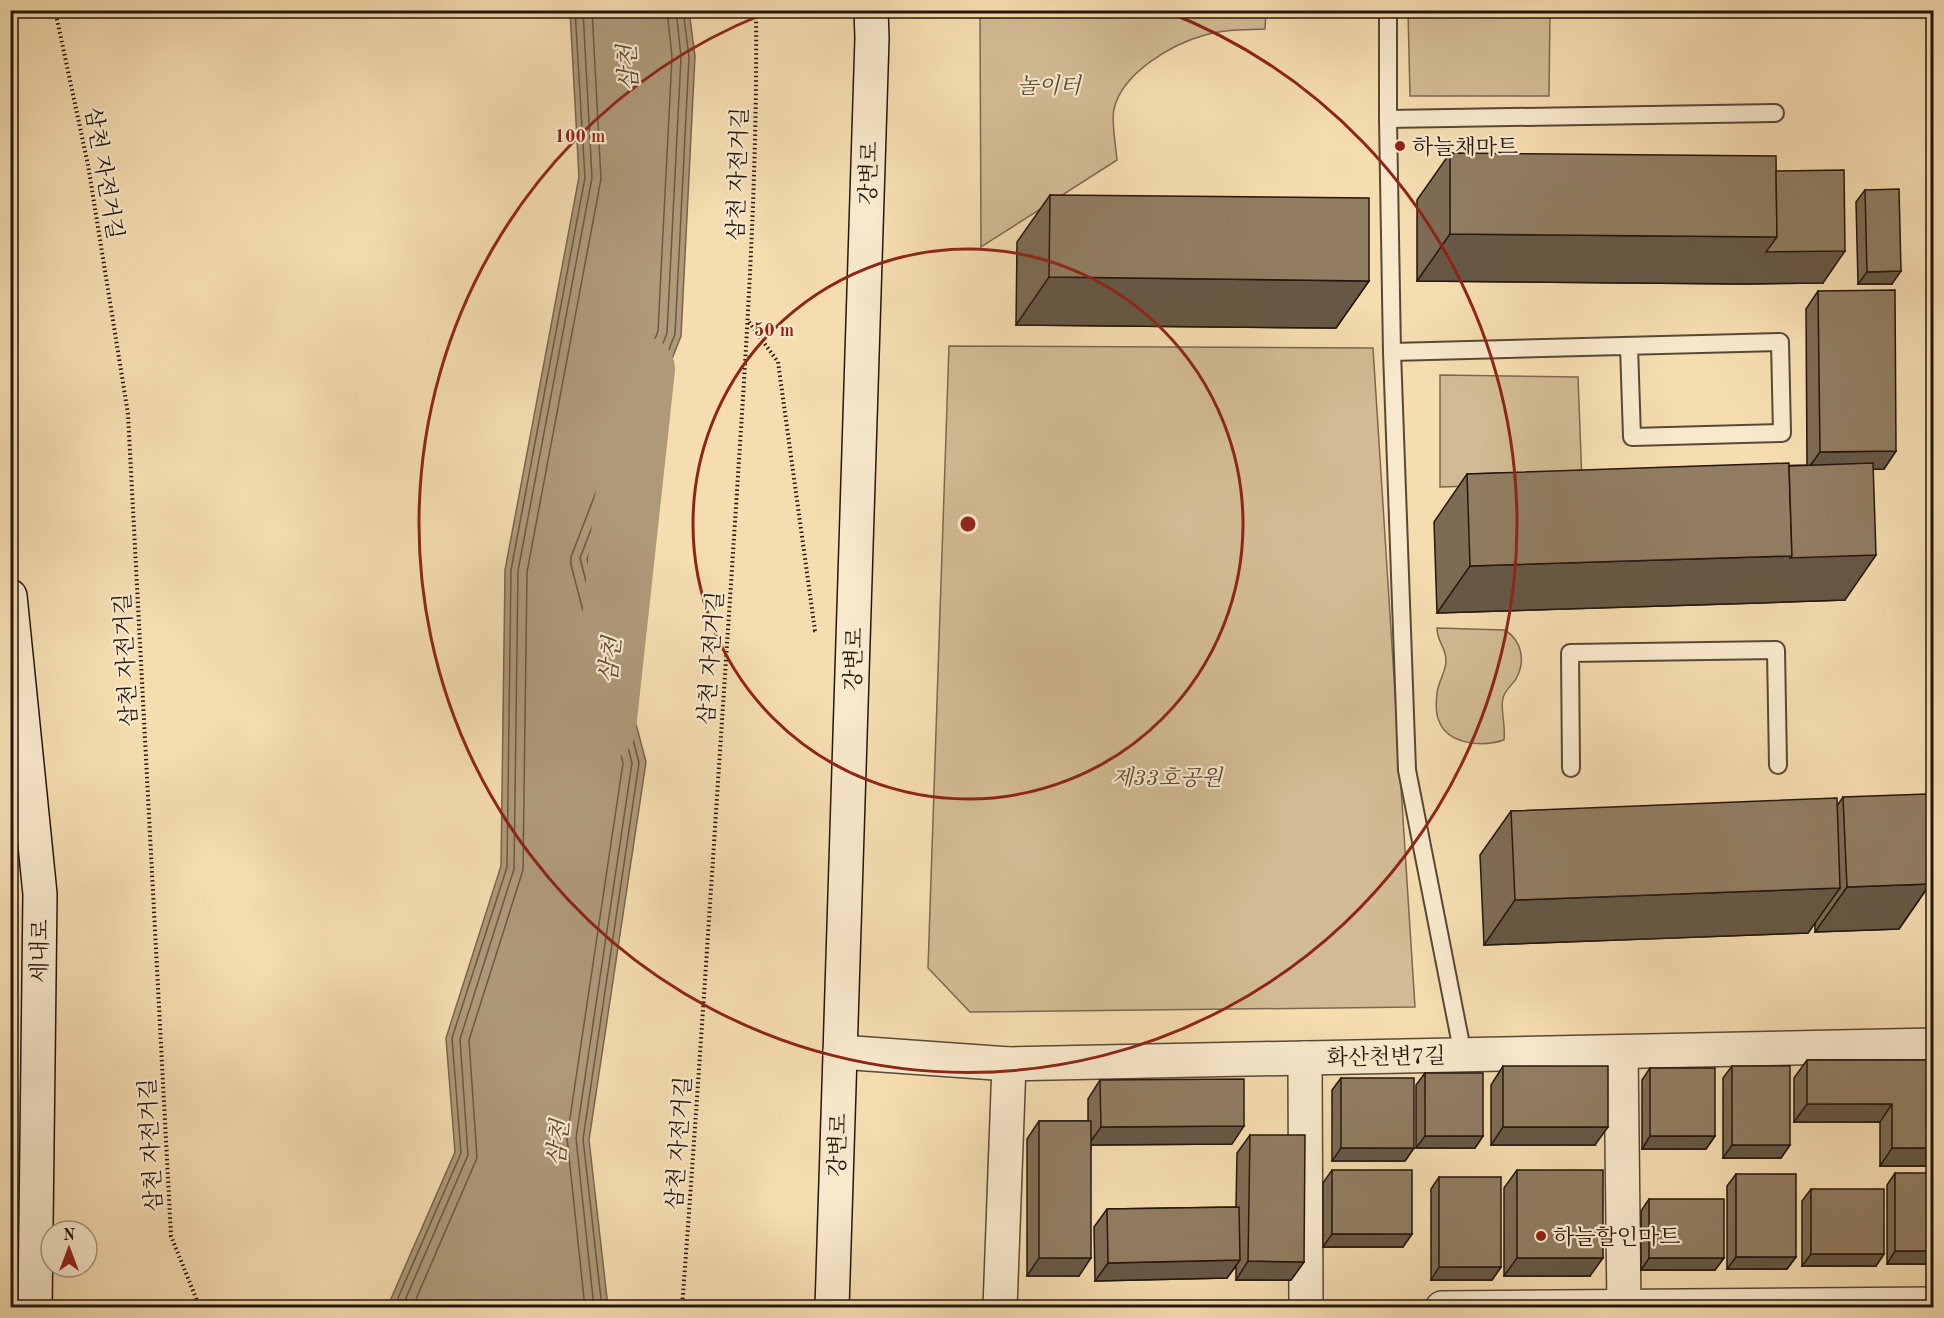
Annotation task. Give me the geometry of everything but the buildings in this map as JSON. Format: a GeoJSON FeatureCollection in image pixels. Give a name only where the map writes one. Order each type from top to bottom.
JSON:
{"type":"FeatureCollection","features":[{"type":"Feature","properties":{"kind":"street","name":"강변로"},"geometry":{"type":"LineString","coordinates":[[832,1308],[872,50],[871,10]]}},
{"type":"Feature","properties":{"kind":"street","name":"세내로"},"geometry":{"type":"LineString","coordinates":[[10,596],[40,894],[35,1308]]}},
{"type":"Feature","properties":{"kind":"street","name":"화산천변7길"},"geometry":{"type":"LineString","coordinates":[[840,1052],[1009,1064],[1934,1045]]}},
{"type":"Feature","properties":{"kind":"street"},"geometry":{"type":"LineString","coordinates":[[1621,1052],[1624,1307]]}},
{"type":"Feature","properties":{"kind":"street"},"geometry":{"type":"LineString","coordinates":[[1305,1058],[1306,1308]]}},
{"type":"Feature","properties":{"kind":"street"},"geometry":{"type":"LineString","coordinates":[[1000,1308],[1009,1064]]}},
{"type":"Feature","properties":{"kind":"street"},"geometry":{"type":"LineString","coordinates":[[1442,1308],[1934,1304]]}},
{"type":"Feature","properties":{"kind":"lane"},"geometry":{"type":"LineString","coordinates":[[1388,10],[1392,352],[1407,770],[1463,1055]]}},
{"type":"Feature","properties":{"kind":"lane"},"geometry":{"type":"LineString","coordinates":[[1388,119],[1774,113]]}},
{"type":"Feature","properties":{"kind":"lane"},"geometry":{"type":"LineString","coordinates":[[1392,352],[1780,342],[1782,433],[1632,437],[1629,346]]}},
{"type":"Feature","properties":{"kind":"lane"},"geometry":{"type":"LineString","coordinates":[[1571,768],[1570,652],[1776,650],[1778,765]]}},
{"type":"Feature","properties":{"kind":"path","name":"삼천 자전거길"},"geometry":{"type":"LineString","coordinates":[[55,10],[88,165],[128,414],[171,1236],[200,1308]]}},
{"type":"Feature","properties":{"kind":"path","name":"삼천 자전거길"},"geometry":{"type":"LineString","coordinates":[[682,1308],[708,961],[749,322],[757,75],[756,10]]}},
{"type":"Feature","properties":{"kind":"path"},"geometry":{"type":"LineString","coordinates":[[749,322],[778,362],[815,631],[854,647]]}},
{"type":"Feature","properties":{"kind":"green space","name":"놀이터"},"geometry":{"type":"Polygon","coordinates":[[[1266,11],[1265,29],[1235,30],[1205,35],[1178,45],[1150,62],[1127,84],[1114,109],[1113,126],[1117,160],[981,247],[980,18],[1266,11]]]}},
{"type":"Feature","properties":{"kind":"green space"},"geometry":{"type":"Polygon","coordinates":[[[1408,11],[1550,11],[1549,96],[1410,96],[1408,11]]]}},
{"type":"Feature","properties":{"kind":"green space","name":"제33호공원"},"geometry":{"type":"Polygon","coordinates":[[[949,346],[1373,348],[1415,1007],[970,1012],[928,968],[949,346]]]}},
{"type":"Feature","properties":{"kind":"green space"},"geometry":{"type":"Polygon","coordinates":[[[1440,375],[1578,377],[1582,483],[1440,487],[1440,375]]]}},
{"type":"Feature","properties":{"kind":"green space"},"geometry":{"type":"Polygon","coordinates":[[[1437,628],[1505,630],[1519,646],[1521,665],[1519,672],[1503,698],[1504,740],[1486,743],[1467,742],[1450,735],[1444,729],[1438,718],[1436,704],[1446,657],[1437,628]]]}},
{"type":"Feature","properties":{"kind":"water"},"geometry":{"type":"Polygon","coordinates":[[[570,11],[689,11],[695,56],[681,336],[593,559],[646,762],[589,1140],[608,1307],[396,1307],[390,1301],[455,1152],[446,1038],[501,866],[505,570],[579,177],[570,11]]]}},
{"type":"Feature","properties":{"kind":"waterway","name":"삼천"},"geometry":{"type":"LineString","coordinates":[[603,728],[642,369]]}},
{"type":"Feature","properties":{"kind":"place","name":"하늘채마트"},"geometry":{"type":"Point","coordinates":[1400,146]}},
{"type":"Feature","properties":{"kind":"place","name":"하늘할인마트"},"geometry":{"type":"Point","coordinates":[1541,1236]}}]}
